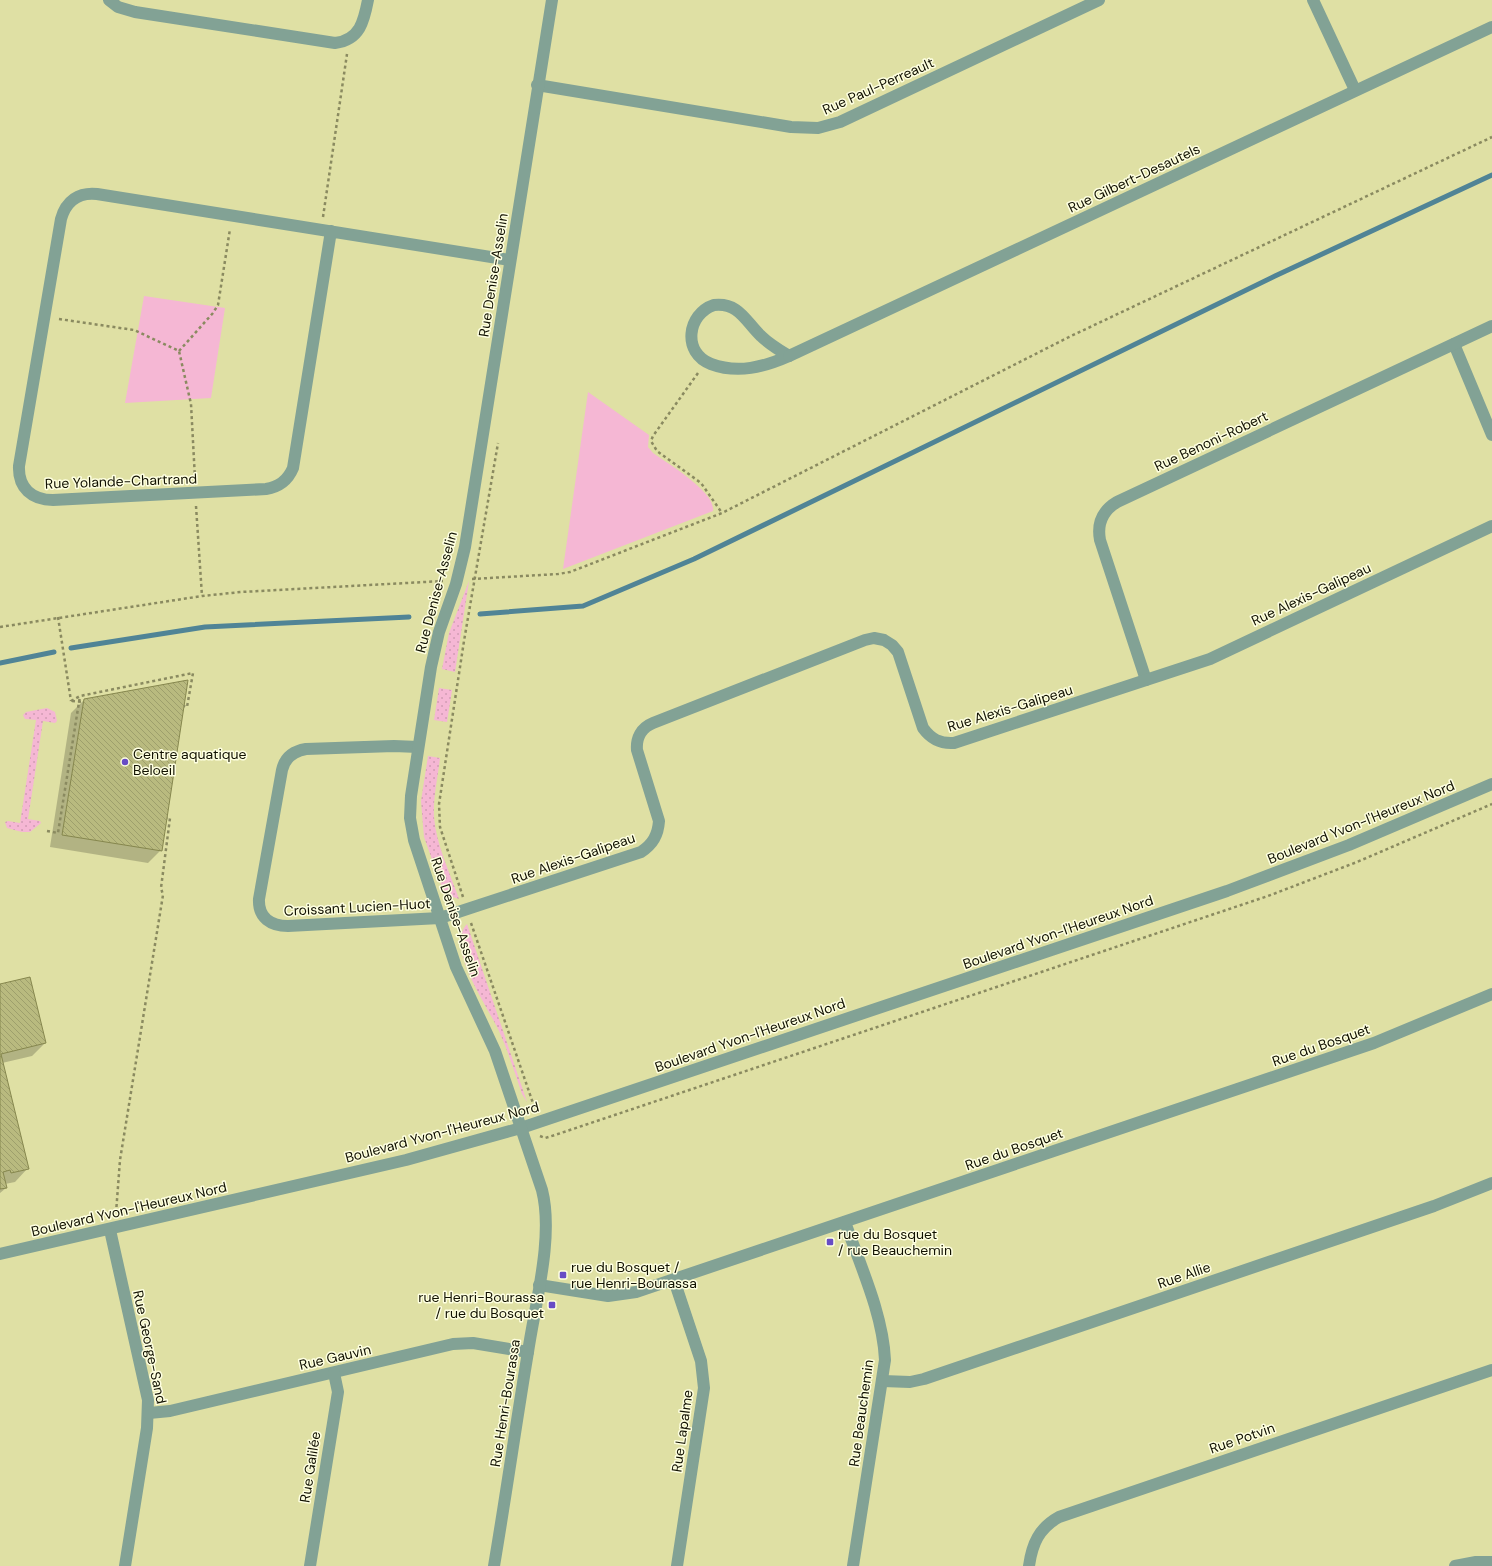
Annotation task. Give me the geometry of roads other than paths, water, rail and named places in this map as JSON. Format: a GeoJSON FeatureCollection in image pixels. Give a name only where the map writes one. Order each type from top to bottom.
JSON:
{"type":"FeatureCollection","features":[{"type":"Feature","properties":{"kind":"street"},"geometry":{"type":"LineString","coordinates":[[109,0],[118,7],[135,12],[335,43],[350,38],[359,31],[364,22],[368,0]]}},
{"type":"Feature","properties":{"kind":"street","name":"Rue Denise-Asselin"},"geometry":{"type":"LineString","coordinates":[[521,1128],[497,1056],[462,982],[419,858],[412,829],[411,796],[431,667],[438,632],[456,584],[465,546],[537,85],[552,0]]}},
{"type":"Feature","properties":{"kind":"street","name":"Rue Paul-Perreault"},"geometry":{"type":"LineString","coordinates":[[537,85],[791,127],[818,128],[840,122],[1100,0]]}},
{"type":"Feature","properties":{"kind":"street"},"geometry":{"type":"LineString","coordinates":[[1313,0],[1355,90]]}},
{"type":"Feature","properties":{"kind":"street","name":"Rue Gilbert-Desautels"},"geometry":{"type":"LineString","coordinates":[[789,356],[760,336],[740,312],[730,306],[720,305],[705,309],[697,317],[692,326],[691,337],[694,347],[699,356],[711,364],[734,368],[749,368],[767,365],[789,356],[1492,27]]}},
{"type":"Feature","properties":{"kind":"street","name":"Rue Yolande-Chartrand"},"geometry":{"type":"LineString","coordinates":[[326,230],[296,452],[293,468],[285,481],[276,487],[266,489],[53,500],[39,499],[26,490],[21,481],[19,466],[61,218],[65,209],[72,201],[86,194],[97,194],[326,230],[510,260]]}},
{"type":"Feature","properties":{"kind":"street","name":"Rue Benoni-Robert"},"geometry":{"type":"LineString","coordinates":[[1146,680],[1100,540],[1101,520],[1109,508],[1117,502],[1492,326]]}},
{"type":"Feature","properties":{"kind":"street"},"geometry":{"type":"LineString","coordinates":[[1454,344],[1492,435]]}},
{"type":"Feature","properties":{"kind":"street","name":"Rue Alexis-Galipeau"},"geometry":{"type":"LineString","coordinates":[[440,918],[641,852],[653,841],[658,832],[659,821],[637,750],[637,740],[644,728],[653,723],[865,640],[874,638],[884,640],[895,648],[923,728],[934,739],[944,743],[959,742],[1210,659],[1492,526]]}},
{"type":"Feature","properties":{"kind":"street","name":"Croissant Lucien-Huot"},"geometry":{"type":"LineString","coordinates":[[418,747],[394,746],[306,749],[297,751],[289,757],[282,770],[259,904],[261,913],[266,920],[278,926],[440,918]]}},
{"type":"Feature","properties":{"kind":"street","name":"Boulevard Yvon-l'Heureux Nord"},"geometry":{"type":"LineString","coordinates":[[0,1254],[114,1229],[406,1160],[521,1128],[1227,890],[1349,845],[1492,784]]}},
{"type":"Feature","properties":{"kind":"street","name":"Rue du Bosquet"},"geometry":{"type":"LineString","coordinates":[[539,1285],[615,1296],[629,1294],[1374,1043],[1492,994]]}},
{"type":"Feature","properties":{"kind":"street","name":"Rue Henri-Bourassa"},"geometry":{"type":"LineString","coordinates":[[494,1566],[539,1285],[546,1231],[546,1208],[542,1190],[521,1128]]}},
{"type":"Feature","properties":{"kind":"street","name":"Rue Allie"},"geometry":{"type":"LineString","coordinates":[[883,1381],[910,1382],[924,1378],[1413,1214],[1492,1182]]}},
{"type":"Feature","properties":{"kind":"street","name":"Rue Beauchemin"},"geometry":{"type":"LineString","coordinates":[[845,1222],[882,1334],[885,1360],[883,1381],[853,1566]]}},
{"type":"Feature","properties":{"kind":"street","name":"Rue George-Sand"},"geometry":{"type":"LineString","coordinates":[[114,1229],[146,1388],[149,1413],[125,1566]]}},
{"type":"Feature","properties":{"kind":"street","name":"Rue Lapalme"},"geometry":{"type":"LineString","coordinates":[[674,1280],[701,1362],[704,1388],[677,1566]]}},
{"type":"Feature","properties":{"kind":"street","name":"Rue Gauvin"},"geometry":{"type":"LineString","coordinates":[[149,1413],[170,1411],[454,1344],[473,1343],[528,1352]]}},
{"type":"Feature","properties":{"kind":"street","name":"Rue Potvin"},"geometry":{"type":"LineString","coordinates":[[1029,1566],[1032,1549],[1038,1536],[1047,1525],[1059,1517],[1492,1370]]}},
{"type":"Feature","properties":{"kind":"street","name":"Rue Galilée"},"geometry":{"type":"LineString","coordinates":[[310,1566],[338,1392],[334,1373]]}},
{"type":"Feature","properties":{"kind":"street"},"geometry":{"type":"LineString","coordinates":[[1455,1566],[1476,1562],[1492,1562]]}},
{"type":"Feature","properties":{"kind":"waterway"},"geometry":{"type":"LineString","coordinates":[[480,614],[583,606],[694,559],[1275,276],[1492,175]]}},
{"type":"Feature","properties":{"kind":"waterway"},"geometry":{"type":"LineString","coordinates":[[71,648],[205,627],[409,617]]}},
{"type":"Feature","properties":{"kind":"waterway"},"geometry":{"type":"LineString","coordinates":[[0,663],[54,652]]}},
{"type":"Feature","properties":{"kind":"place","name":"Centre aquatique Beloeil"},"geometry":{"type":"Point","coordinates":[125,762]}},
{"type":"Feature","properties":{"kind":"place","name":"rue du Bosquet / rue Beauchemin"},"geometry":{"type":"Point","coordinates":[830,1242]}},
{"type":"Feature","properties":{"kind":"place","name":"rue du Bosquet / rue Henri-Bourassa"},"geometry":{"type":"Point","coordinates":[563,1275]}},
{"type":"Feature","properties":{"kind":"place","name":"rue Henri-Bourassa / rue du Bosquet"},"geometry":{"type":"Point","coordinates":[552,1305]}}]}
